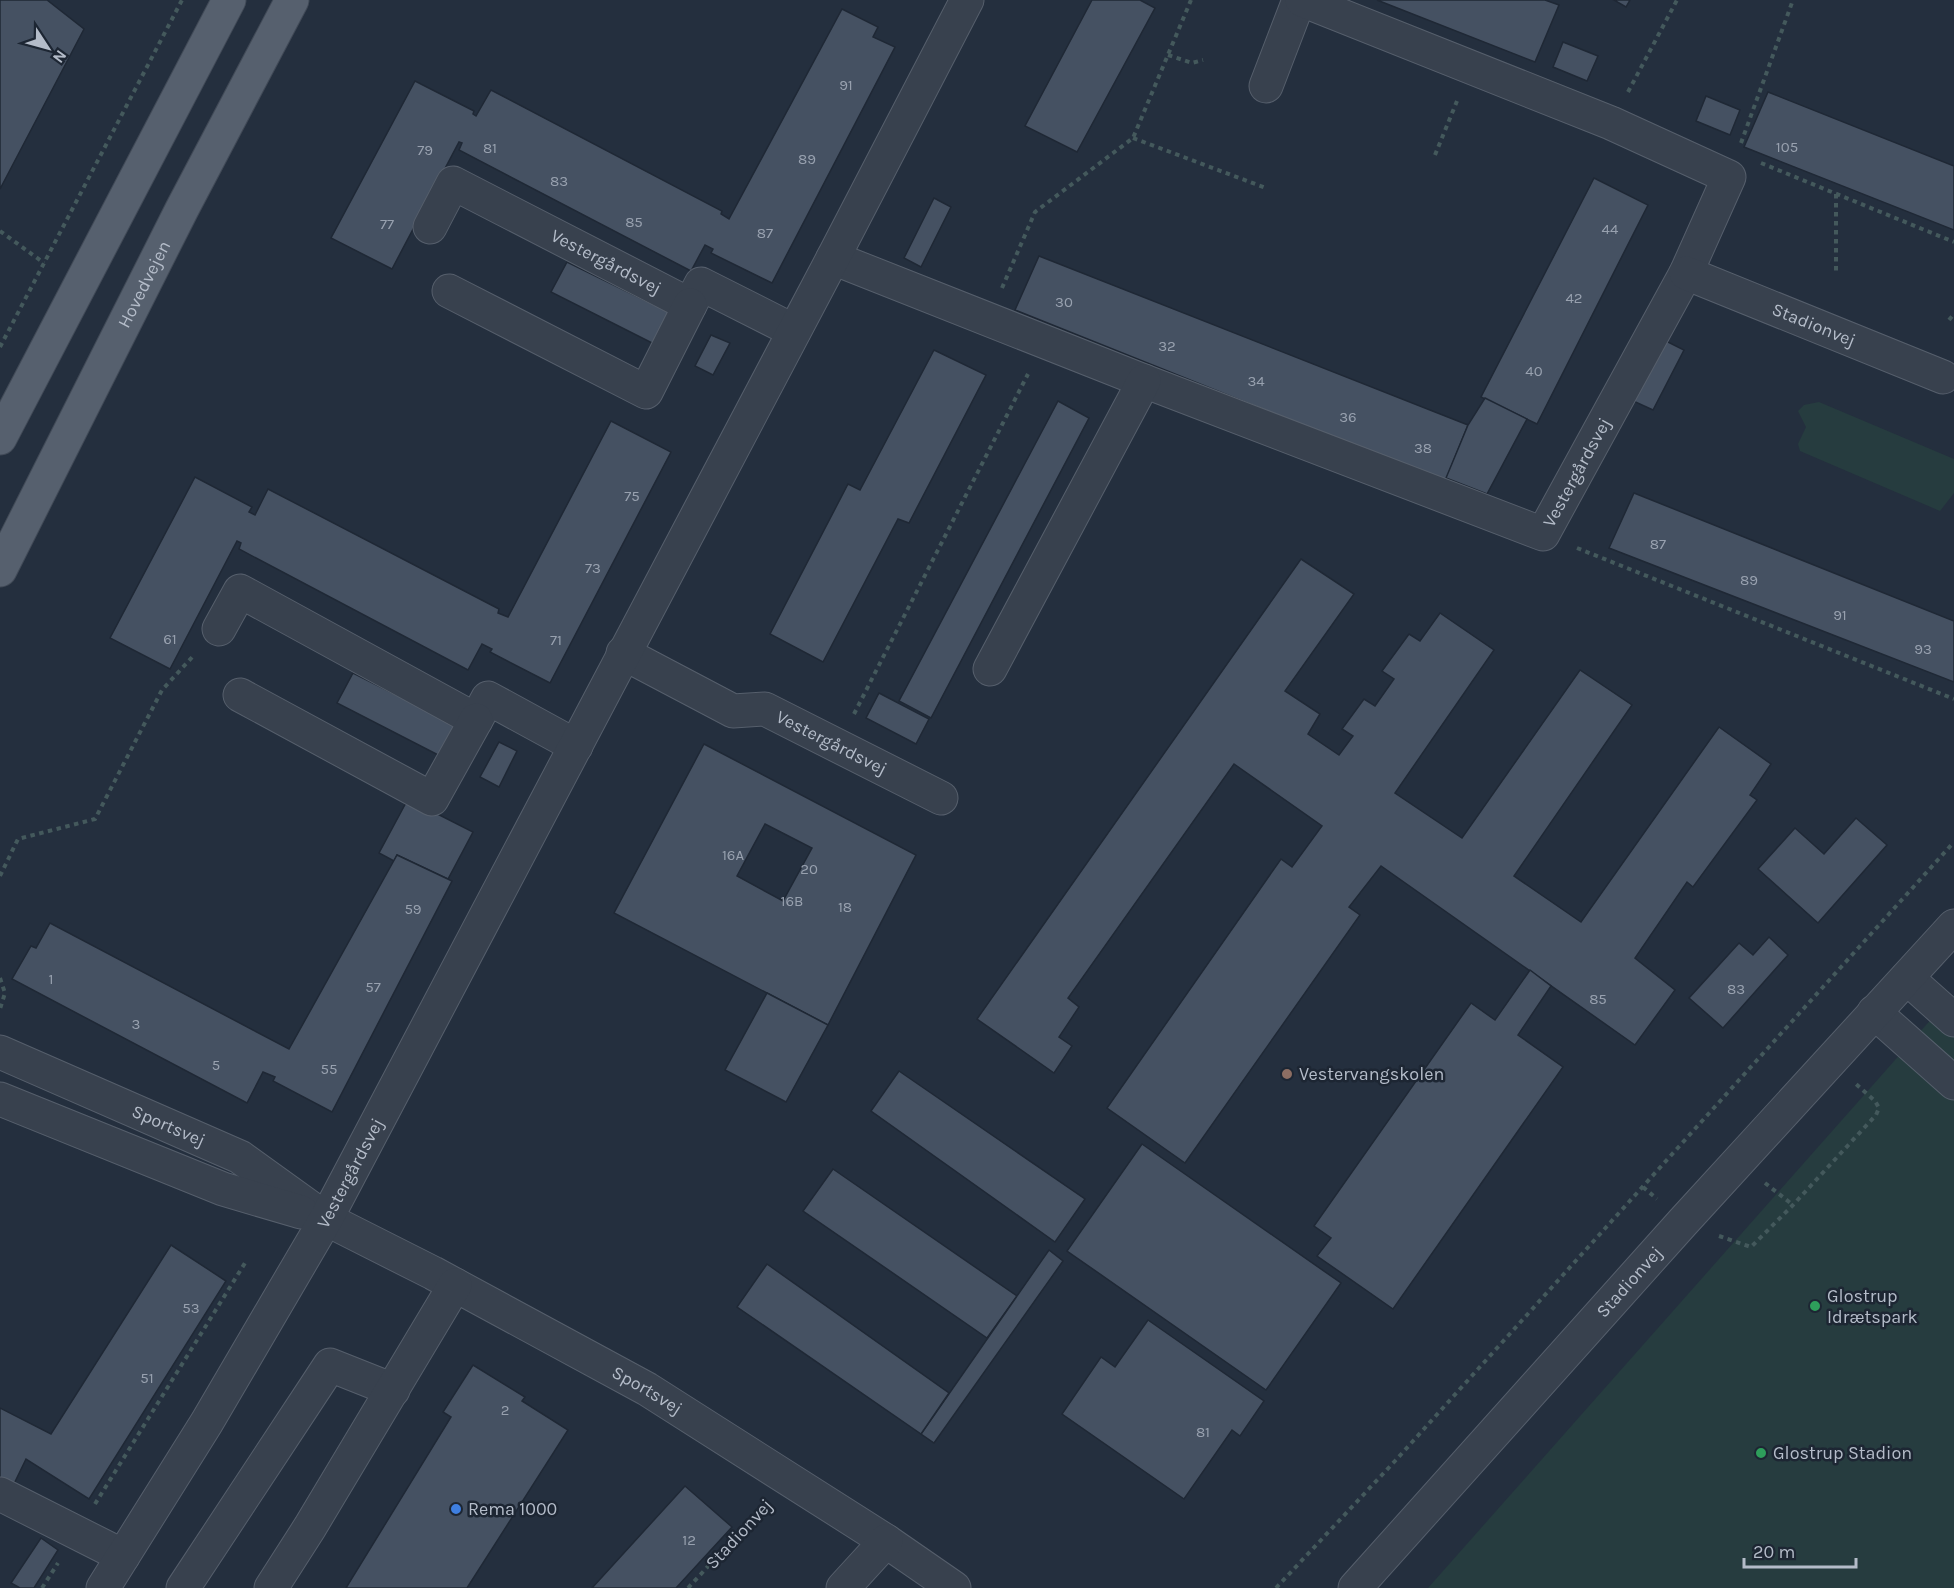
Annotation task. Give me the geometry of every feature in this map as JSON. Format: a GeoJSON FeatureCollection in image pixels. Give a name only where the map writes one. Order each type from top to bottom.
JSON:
{"type":"FeatureCollection","features":[{"type":"Feature","properties":{"kind":"main road"},"geometry":{"type":"LineString","coordinates":[[0,438],[229,0]]}},
{"type":"Feature","properties":{"kind":"main road","name":"Hovedvejen"},"geometry":{"type":"LineString","coordinates":[[0,570],[182,209],[292,0]]}},
{"type":"Feature","properties":{"kind":"street","name":"Vestergårdsvej"},"geometry":{"type":"LineString","coordinates":[[103,1588],[207,1422],[326,1220],[968,0]]}},
{"type":"Feature","properties":{"kind":"street"},"geometry":{"type":"LineString","coordinates":[[1266,86],[1300,0],[1611,123],[1733,165]]}},
{"type":"Feature","properties":{"kind":"street","name":"Vestergårdsvej"},"geometry":{"type":"LineString","coordinates":[[833,258],[1144,381],[1543,534],[1686,273],[1733,165]]}},
{"type":"Feature","properties":{"kind":"street","name":"Vestergårdsvej"},"geometry":{"type":"LineString","coordinates":[[430,227],[453,183],[690,305]]}},
{"type":"Feature","properties":{"kind":"street","name":"Stadionvej"},"geometry":{"type":"LineString","coordinates":[[1686,273],[1943,377]]}},
{"type":"Feature","properties":{"kind":"street"},"geometry":{"type":"LineString","coordinates":[[449,291],[646,392],[701,284],[794,332]]}},
{"type":"Feature","properties":{"kind":"street"},"geometry":{"type":"LineString","coordinates":[[990,669],[1144,381]]}},
{"type":"Feature","properties":{"kind":"street"},"geometry":{"type":"LineString","coordinates":[[219,629],[240,591],[476,720]]}},
{"type":"Feature","properties":{"kind":"street","name":"Vestergårdsvej"},"geometry":{"type":"LineString","coordinates":[[623,653],[733,711],[765,710],[941,798]]}},
{"type":"Feature","properties":{"kind":"street"},"geometry":{"type":"LineString","coordinates":[[240,695],[432,799],[488,698],[576,746]]}},
{"type":"Feature","properties":{"kind":"street","name":"Stadionvej"},"geometry":{"type":"LineString","coordinates":[[1355,1588],[1683,1222],[1954,926]]}},
{"type":"Feature","properties":{"kind":"street"},"geometry":{"type":"LineString","coordinates":[[1907,978],[1954,1020]]}},
{"type":"Feature","properties":{"kind":"street"},"geometry":{"type":"LineString","coordinates":[[1874,1012],[1954,1083]]}},
{"type":"Feature","properties":{"kind":"street","name":"Sportsvej"},"geometry":{"type":"LineString","coordinates":[[0,1052],[240,1157],[326,1220],[455,1285],[647,1389],[886,1541],[954,1588]]}},
{"type":"Feature","properties":{"kind":"street","name":"Sportsvej"},"geometry":{"type":"LineString","coordinates":[[0,1099],[223,1189],[326,1220]]}},
{"type":"Feature","properties":{"kind":"street"},"geometry":{"type":"LineString","coordinates":[[271,1588],[455,1285]]}},
{"type":"Feature","properties":{"kind":"street"},"geometry":{"type":"LineString","coordinates":[[183,1588],[330,1365],[393,1390]]}},
{"type":"Feature","properties":{"kind":"street"},"geometry":{"type":"LineString","coordinates":[[0,1494],[123,1556]]}},
{"type":"Feature","properties":{"kind":"street"},"geometry":{"type":"LineString","coordinates":[[843,1588],[886,1541]]}},
{"type":"Feature","properties":{"kind":"path"},"geometry":{"type":"LineString","coordinates":[[0,347],[182,0]]}},
{"type":"Feature","properties":{"kind":"path"},"geometry":{"type":"LineString","coordinates":[[989,318],[1035,212],[1133,138],[1191,0]]}},
{"type":"Feature","properties":{"kind":"path"},"geometry":{"type":"LineString","coordinates":[[1611,123],[1677,0]]}},
{"type":"Feature","properties":{"kind":"path"},"geometry":{"type":"LineString","coordinates":[[1793,0],[1733,165],[1836,194],[1954,242]]}},
{"type":"Feature","properties":{"kind":"path"},"geometry":{"type":"LineString","coordinates":[[1168,55],[1192,63],[1203,60]]}},
{"type":"Feature","properties":{"kind":"path"},"geometry":{"type":"LineString","coordinates":[[1435,155],[1471,67]]}},
{"type":"Feature","properties":{"kind":"path"},"geometry":{"type":"LineString","coordinates":[[1133,138],[1266,188]]}},
{"type":"Feature","properties":{"kind":"path"},"geometry":{"type":"LineString","coordinates":[[1836,194],[1836,274]]}},
{"type":"Feature","properties":{"kind":"path"},"geometry":{"type":"LineString","coordinates":[[0,231],[44,263]]}},
{"type":"Feature","properties":{"kind":"path"},"geometry":{"type":"LineString","coordinates":[[1949,320],[1954,314]]}},
{"type":"Feature","properties":{"kind":"path"},"geometry":{"type":"LineString","coordinates":[[837,746],[1045,341]]}},
{"type":"Feature","properties":{"kind":"path"},"geometry":{"type":"LineString","coordinates":[[1543,534],[1954,699]]}},
{"type":"Feature","properties":{"kind":"path"},"geometry":{"type":"LineString","coordinates":[[0,876],[18,839],[96,819],[162,690],[219,629]]}},
{"type":"Feature","properties":{"kind":"path"},"geometry":{"type":"LineString","coordinates":[[1276,1588],[1643,1187],[1954,842]]}},
{"type":"Feature","properties":{"kind":"path"},"geometry":{"type":"LineString","coordinates":[[0,978],[5,993],[0,1009]]}},
{"type":"Feature","properties":{"kind":"path"},"geometry":{"type":"LineString","coordinates":[[1643,1187],[1683,1222],[1751,1247],[1876,1115],[1879,1108],[1875,1101],[1831,1061]]}},
{"type":"Feature","properties":{"kind":"path"},"geometry":{"type":"LineString","coordinates":[[42,1588],[245,1263]]}},
{"type":"Feature","properties":{"kind":"path","name":"Stadionvej"},"geometry":{"type":"LineString","coordinates":[[688,1588],[789,1480]]}},
{"type":"Feature","properties":{"kind":"green space"},"geometry":{"type":"Polygon","coordinates":[[[1819,402],[1954,459],[1954,493],[1940,511],[1800,451],[1798,444],[1806,427],[1798,411],[1804,405],[1819,402]]]}},
{"type":"Feature","properties":{"kind":"green space","name":"Glostrup Idrætspark"},"geometry":{"type":"Polygon","coordinates":[[[1954,995],[1954,1588],[1428,1588],[1926,1025],[1954,995]]]}},
{"type":"Feature","properties":{"kind":"building"},"geometry":{"type":"Polygon","coordinates":[[[0,0],[47,0],[84,29],[0,189],[0,0]]]}},
{"type":"Feature","properties":{"kind":"building"},"geometry":{"type":"Polygon","coordinates":[[[1092,0],[1140,0],[1155,8],[1077,152],[1025,126],[1092,0]]]}},
{"type":"Feature","properties":{"kind":"building"},"geometry":{"type":"Polygon","coordinates":[[[1377,0],[1545,0],[1559,5],[1535,62],[1377,0]]]}},
{"type":"Feature","properties":{"kind":"building"},"geometry":{"type":"Polygon","coordinates":[[[1614,0],[1630,0],[1626,7],[1614,0]]]}},
{"type":"Feature","properties":{"kind":"building"},"geometry":{"type":"Polygon","coordinates":[[[842,9],[878,27],[873,37],[895,47],[772,283],[711,253],[713,249],[705,245],[691,271],[459,150],[462,143],[459,142],[392,269],[331,238],[415,81],[474,111],[473,114],[476,116],[491,90],[722,211],[721,214],[729,219],[842,9]]]}},
{"type":"Feature","properties":{"kind":"building"},"geometry":{"type":"Polygon","coordinates":[[[1563,42],[1598,56],[1587,81],[1553,67],[1563,42]]]}},
{"type":"Feature","properties":{"kind":"building"},"geometry":{"type":"Polygon","coordinates":[[[1768,92],[1954,166],[1954,230],[1744,147],[1768,92]]]}},
{"type":"Feature","properties":{"kind":"building"},"geometry":{"type":"Polygon","coordinates":[[[1706,96],[1740,110],[1730,135],[1696,121],[1706,96]]]}},
{"type":"Feature","properties":{"kind":"building"},"geometry":{"type":"Polygon","coordinates":[[[1594,178],[1648,205],[1537,424],[1481,397],[1594,178]]]}},
{"type":"Feature","properties":{"kind":"building"},"geometry":{"type":"Polygon","coordinates":[[[934,198],[951,207],[921,267],[904,258],[934,198]]]}},
{"type":"Feature","properties":{"kind":"building"},"geometry":{"type":"Polygon","coordinates":[[[1039,256],[1468,425],[1445,482],[1015,310],[1039,256]]]}},
{"type":"Feature","properties":{"kind":"building"},"geometry":{"type":"Polygon","coordinates":[[[567,262],[677,316],[660,347],[551,292],[567,262]]]}},
{"type":"Feature","properties":{"kind":"building"},"geometry":{"type":"Polygon","coordinates":[[[711,335],[730,343],[713,375],[695,366],[711,335]]]}},
{"type":"Feature","properties":{"kind":"building"},"geometry":{"type":"Polygon","coordinates":[[[1664,340],[1684,350],[1653,410],[1631,400],[1664,340]]]}},
{"type":"Feature","properties":{"kind":"building"},"geometry":{"type":"Polygon","coordinates":[[[934,350],[986,375],[909,523],[898,519],[823,662],[770,634],[848,484],[860,490],[934,350]]]}},
{"type":"Feature","properties":{"kind":"building"},"geometry":{"type":"Polygon","coordinates":[[[1485,398],[1527,419],[1487,494],[1446,478],[1468,425],[1485,398]]]}},
{"type":"Feature","properties":{"kind":"building"},"geometry":{"type":"Polygon","coordinates":[[[1058,401],[1089,418],[931,718],[899,701],[1058,401]]]}},
{"type":"Feature","properties":{"kind":"building"},"geometry":{"type":"Polygon","coordinates":[[[611,421],[671,452],[550,683],[490,652],[492,649],[482,644],[468,670],[239,549],[241,543],[237,541],[170,669],[110,638],[195,477],[252,507],[249,512],[255,515],[268,489],[499,609],[498,613],[508,617],[611,421]]]}},
{"type":"Feature","properties":{"kind":"building"},"geometry":{"type":"Polygon","coordinates":[[[1634,493],[1954,621],[1954,682],[1609,548],[1634,493]]]}},
{"type":"Feature","properties":{"kind":"building"},"geometry":{"type":"Polygon","coordinates":[[[1301,559],[1354,594],[1285,691],[1320,714],[1308,734],[1339,755],[1353,736],[1342,729],[1364,699],[1375,706],[1394,679],[1382,671],[1409,634],[1420,641],[1440,613],[1494,650],[1395,793],[1462,838],[1580,670],[1632,705],[1514,876],[1581,922],[1719,727],[1771,764],[1750,795],[1757,800],[1693,887],[1687,882],[1635,958],[1675,990],[1635,1045],[1381,866],[1349,907],[1360,915],[1185,1163],[1107,1108],[1281,859],[1292,867],[1322,826],[1234,764],[1068,998],[1079,1007],[1059,1037],[1072,1046],[1054,1073],[977,1019],[1301,559]]]}},
{"type":"Feature","properties":{"kind":"building"},"geometry":{"type":"Polygon","coordinates":[[[353,673],[460,727],[444,758],[337,703],[353,673]]]}},
{"type":"Feature","properties":{"kind":"building"},"geometry":{"type":"Polygon","coordinates":[[[879,693],[929,719],[916,744],[866,718],[879,693]]]}},
{"type":"Feature","properties":{"kind":"building"},"geometry":{"type":"Polygon","coordinates":[[[499,742],[517,751],[499,787],[480,777],[499,742]]]}},
{"type":"Feature","properties":{"kind":"building"},"geometry":{"type":"Polygon","coordinates":[[[704,744],[916,855],[828,1025],[614,913],[704,744]],[[765,824],[737,876],[783,901],[812,848],[765,824]]]}},
{"type":"Feature","properties":{"kind":"building"},"geometry":{"type":"Polygon","coordinates":[[[408,799],[473,832],[448,879],[397,855],[394,861],[379,853],[408,799]]]}},
{"type":"Feature","properties":{"kind":"building"},"geometry":{"type":"Polygon","coordinates":[[[1856,818],[1887,845],[1818,923],[1758,869],[1795,828],[1824,854],[1856,818]]]}},
{"type":"Feature","properties":{"kind":"building"},"geometry":{"type":"Polygon","coordinates":[[[397,855],[452,881],[332,1112],[273,1081],[275,1077],[263,1072],[247,1103],[12,979],[31,946],[36,948],[50,923],[289,1049],[397,855]]]}},
{"type":"Feature","properties":{"kind":"building"},"geometry":{"type":"Polygon","coordinates":[[[1769,937],[1788,955],[1723,1028],[1689,998],[1739,943],[1753,955],[1769,937]]]}},
{"type":"Feature","properties":{"kind":"building"},"geometry":{"type":"Polygon","coordinates":[[[1530,970],[1551,986],[1518,1035],[1563,1067],[1393,1309],[1317,1256],[1331,1238],[1314,1226],[1471,1003],[1495,1020],[1530,970]]]}},
{"type":"Feature","properties":{"kind":"building"},"geometry":{"type":"Polygon","coordinates":[[[767,993],[828,1025],[786,1102],[725,1070],[767,993]]]}},
{"type":"Feature","properties":{"kind":"building"},"geometry":{"type":"Polygon","coordinates":[[[899,1071],[1085,1199],[1055,1242],[871,1111],[899,1071]]]}},
{"type":"Feature","properties":{"kind":"building"},"geometry":{"type":"Polygon","coordinates":[[[1142,1144],[1341,1283],[1266,1390],[1067,1251],[1142,1144]]]}},
{"type":"Feature","properties":{"kind":"building"},"geometry":{"type":"Polygon","coordinates":[[[833,1169],[1017,1296],[987,1338],[803,1211],[833,1169]]]}},
{"type":"Feature","properties":{"kind":"building"},"geometry":{"type":"Polygon","coordinates":[[[171,1245],[226,1281],[89,1499],[26,1459],[11,1490],[0,1484],[0,1408],[51,1434],[171,1245]]]}},
{"type":"Feature","properties":{"kind":"building"},"geometry":{"type":"Polygon","coordinates":[[[1049,1250],[1063,1261],[934,1443],[921,1434],[1049,1250]]]}},
{"type":"Feature","properties":{"kind":"building"},"geometry":{"type":"Polygon","coordinates":[[[767,1264],[949,1393],[921,1434],[737,1307],[767,1264]]]}},
{"type":"Feature","properties":{"kind":"building"},"geometry":{"type":"Polygon","coordinates":[[[1148,1320],[1264,1401],[1240,1436],[1232,1430],[1184,1499],[1062,1414],[1101,1357],[1115,1367],[1148,1320]]]}},
{"type":"Feature","properties":{"kind":"building","name":"Rema 1000"},"geometry":{"type":"Polygon","coordinates":[[[473,1365],[525,1397],[522,1401],[568,1430],[467,1588],[346,1588],[451,1417],[443,1412],[473,1365]]]}},
{"type":"Feature","properties":{"kind":"building"},"geometry":{"type":"Polygon","coordinates":[[[685,1486],[732,1527],[676,1588],[592,1588],[685,1486]]]}},
{"type":"Feature","properties":{"kind":"building"},"geometry":{"type":"Polygon","coordinates":[[[41,1538],[58,1550],[34,1588],[20,1588],[11,1583],[41,1538]]]}},
{"type":"Feature","properties":{"kind":"place","name":"Vestervangskolen"},"geometry":{"type":"Point","coordinates":[1287,1074]}},
{"type":"Feature","properties":{"kind":"place","name":"Glostrup Idrætspark"},"geometry":{"type":"Point","coordinates":[1815,1306]}},
{"type":"Feature","properties":{"kind":"place","name":"Glostrup Stadion"},"geometry":{"type":"Point","coordinates":[1761,1453]}},
{"type":"Feature","properties":{"kind":"place","name":"Rema 1000"},"geometry":{"type":"Point","coordinates":[456,1509]}}]}
